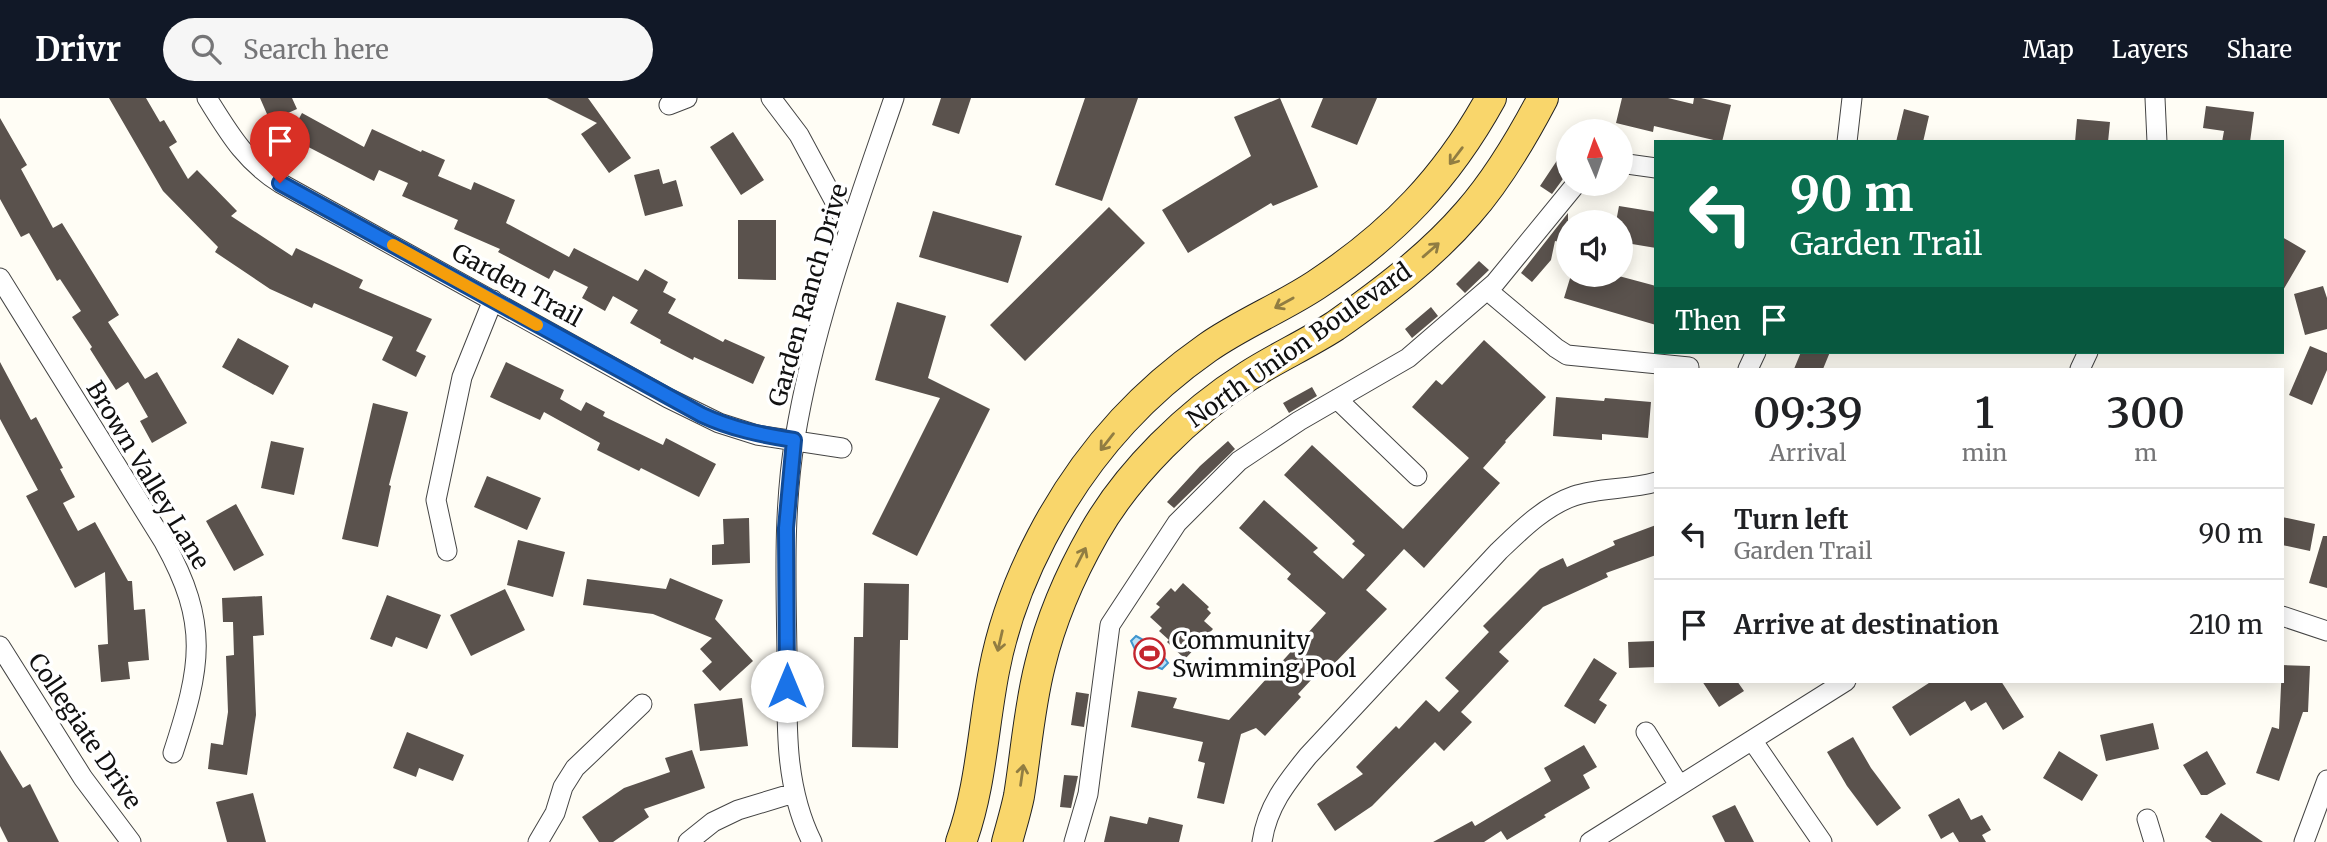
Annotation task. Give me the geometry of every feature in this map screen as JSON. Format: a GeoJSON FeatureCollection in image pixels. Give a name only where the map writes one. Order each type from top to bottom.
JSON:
{"type":"FeatureCollection","features":[{"type":"Feature","properties":{"kind":"main road","name":"North Union Boulevard"},"geometry":{"type":"LineString","coordinates":[[961,842],[974,797],[1002,630],[1034,550],[1075,483],[1123,421],[1169,378],[1208,348],[1344,266],[1410,210],[1461,150],[1491,98]]}},
{"type":"Feature","properties":{"kind":"main road","name":"North Union Boulevard"},"geometry":{"type":"LineString","coordinates":[[1007,842],[1018,799],[1039,667],[1051,626],[1094,532],[1123,491],[1165,442],[1209,404],[1246,376],[1332,327],[1437,246],[1469,213],[1500,171],[1542,98]]}},
{"type":"Feature","properties":{"kind":"street","name":"Garden Trail"},"geometry":{"type":"LineString","coordinates":[[207,98],[234,142],[262,171],[280,183],[668,398],[719,423],[757,435],[842,449]]}},
{"type":"Feature","properties":{"kind":"street"},"geometry":{"type":"LineString","coordinates":[[771,98],[799,135],[849,228]]}},
{"type":"Feature","properties":{"kind":"street","name":"Garden Ranch Drive"},"geometry":{"type":"LineString","coordinates":[[812,842],[794,793],[787,738],[786,528],[794,440],[807,375],[849,228],[894,98]]}},
{"type":"Feature","properties":{"kind":"street"},"geometry":{"type":"LineString","coordinates":[[1847,140],[1852,98]]}},
{"type":"Feature","properties":{"kind":"street"},"geometry":{"type":"LineString","coordinates":[[2155,98],[2157,140]]}},
{"type":"Feature","properties":{"kind":"street"},"geometry":{"type":"LineString","coordinates":[[1633,165],[1654,168]]}},
{"type":"Feature","properties":{"kind":"street"},"geometry":{"type":"LineString","coordinates":[[1074,842],[1088,794],[1111,625],[1177,523],[1239,461],[1299,421],[1408,358],[1488,290],[1566,196]]}},
{"type":"Feature","properties":{"kind":"street","name":"Brown Valley Lane"},"geometry":{"type":"LineString","coordinates":[[0,278],[164,542],[186,586],[195,622],[195,669],[189,703],[173,752]]}},
{"type":"Feature","properties":{"kind":"street"},"geometry":{"type":"LineString","coordinates":[[1488,290],[1567,355],[1689,367]]}},
{"type":"Feature","properties":{"kind":"street"},"geometry":{"type":"LineString","coordinates":[[447,551],[436,500],[461,377],[494,300]]}},
{"type":"Feature","properties":{"kind":"street"},"geometry":{"type":"LineString","coordinates":[[1337,400],[1416,476]]}},
{"type":"Feature","properties":{"kind":"street"},"geometry":{"type":"LineString","coordinates":[[1262,842],[1272,807],[1285,784],[1308,756],[1499,551],[1525,527],[1551,507],[1574,496],[1654,482]]}},
{"type":"Feature","properties":{"kind":"street"},"geometry":{"type":"LineString","coordinates":[[2284,617],[2327,631]]}},
{"type":"Feature","properties":{"kind":"street","name":"Collegiate Drive"},"geometry":{"type":"LineString","coordinates":[[0,646],[83,778],[131,842]]}},
{"type":"Feature","properties":{"kind":"street"},"geometry":{"type":"LineString","coordinates":[[1590,842],[1843,683]]}},
{"type":"Feature","properties":{"kind":"street"},"geometry":{"type":"LineString","coordinates":[[538,842],[555,813],[563,787],[575,768],[642,704]]}},
{"type":"Feature","properties":{"kind":"street"},"geometry":{"type":"LineString","coordinates":[[1646,732],[1679,785]]}},
{"type":"Feature","properties":{"kind":"street"},"geometry":{"type":"LineString","coordinates":[[1752,740],[1822,842]]}},
{"type":"Feature","properties":{"kind":"street"},"geometry":{"type":"LineString","coordinates":[[2304,842],[2327,780]]}},
{"type":"Feature","properties":{"kind":"street"},"geometry":{"type":"LineString","coordinates":[[688,842],[713,822],[738,810],[794,793]]}},
{"type":"Feature","properties":{"kind":"street"},"geometry":{"type":"LineString","coordinates":[[2147,819],[2154,842]]}},
{"type":"Feature","properties":{"kind":"water","name":"Community Swimming Pool"},"geometry":{"type":"Polygon","coordinates":[[[1136,636],[1156,647],[1168,663],[1162,669],[1140,660],[1131,641],[1136,636]]]}},
{"type":"Feature","properties":{"kind":"building"},"geometry":{"type":"Polygon","coordinates":[[[109,98],[146,98],[160,122],[164,120],[177,142],[169,147],[188,179],[197,170],[237,211],[231,216],[292,256],[296,248],[363,280],[359,288],[432,319],[416,351],[426,356],[416,377],[382,360],[393,337],[314,303],[312,308],[270,289],[215,252],[218,247],[163,191],[109,98]]]}},
{"type":"Feature","properties":{"kind":"building"},"geometry":{"type":"Polygon","coordinates":[[[260,98],[292,98],[297,109],[270,121],[260,98]]]}},
{"type":"Feature","properties":{"kind":"building"},"geometry":{"type":"Polygon","coordinates":[[[547,98],[588,98],[631,158],[609,173],[581,134],[597,123],[547,98]]]}},
{"type":"Feature","properties":{"kind":"building"},"geometry":{"type":"Polygon","coordinates":[[[941,98],[971,98],[959,134],[932,125],[941,98]]]}},
{"type":"Feature","properties":{"kind":"building"},"geometry":{"type":"Polygon","coordinates":[[[1085,98],[1138,98],[1102,201],[1055,185],[1085,98]]]}},
{"type":"Feature","properties":{"kind":"building"},"geometry":{"type":"Polygon","coordinates":[[[1280,98],[1318,187],[1273,206],[1271,203],[1188,253],[1162,210],[1251,156],[1234,117],[1280,98]]]}},
{"type":"Feature","properties":{"kind":"building"},"geometry":{"type":"Polygon","coordinates":[[[1323,98],[1377,98],[1357,145],[1311,127],[1323,98]]]}},
{"type":"Feature","properties":{"kind":"building"},"geometry":{"type":"Polygon","coordinates":[[[1622,98],[1668,98],[1693,104],[1694,98],[1701,98],[1731,105],[1722,140],[1654,126],[1653,132],[1633,127],[1633,119],[1617,119],[1622,98]]]}},
{"type":"Feature","properties":{"kind":"building"},"geometry":{"type":"Polygon","coordinates":[[[2206,106],[2254,112],[2250,140],[2222,140],[2224,131],[2203,128],[2206,106]]]}},
{"type":"Feature","properties":{"kind":"building"},"geometry":{"type":"Polygon","coordinates":[[[1904,109],[1929,116],[1923,140],[1896,140],[1904,109]]]}},
{"type":"Feature","properties":{"kind":"building"},"geometry":{"type":"Polygon","coordinates":[[[302,113],[364,147],[372,129],[445,160],[438,176],[471,190],[474,182],[515,200],[506,223],[569,257],[574,248],[638,281],[645,269],[668,282],[663,292],[676,299],[668,313],[723,342],[725,339],[765,357],[753,384],[694,357],[693,360],[660,343],[661,340],[630,323],[638,310],[613,296],[605,311],[582,298],[588,287],[554,270],[549,279],[498,252],[500,249],[454,229],[458,220],[402,196],[408,183],[379,170],[374,181],[289,137],[302,113]]]}},
{"type":"Feature","properties":{"kind":"building"},"geometry":{"type":"Polygon","coordinates":[[[0,118],[27,165],[21,169],[53,228],[62,223],[119,315],[108,322],[145,379],[157,372],[187,423],[152,443],[140,421],[148,417],[128,382],[116,390],[72,317],[81,311],[60,279],[57,281],[29,233],[21,237],[0,199],[0,118]]]}},
{"type":"Feature","properties":{"kind":"building"},"geometry":{"type":"Polygon","coordinates":[[[2077,119],[2110,122],[2108,140],[2075,140],[2077,119]]]}},
{"type":"Feature","properties":{"kind":"building"},"geometry":{"type":"Polygon","coordinates":[[[733,132],[764,180],[741,195],[710,147],[733,132]]]}},
{"type":"Feature","properties":{"kind":"building"},"geometry":{"type":"Polygon","coordinates":[[[1556,162],[1556,188],[1552,194],[1540,186],[1556,162]]]}},
{"type":"Feature","properties":{"kind":"building"},"geometry":{"type":"Polygon","coordinates":[[[659,169],[663,184],[676,180],[683,206],[645,216],[634,175],[659,169]]]}},
{"type":"Feature","properties":{"kind":"building"},"geometry":{"type":"Polygon","coordinates":[[[1619,206],[1654,212],[1654,248],[1633,244],[1633,210],[1618,210],[1619,206]]]}},
{"type":"Feature","properties":{"kind":"building"},"geometry":{"type":"Polygon","coordinates":[[[1109,207],[1145,243],[1025,361],[990,325],[1109,207]]]}},
{"type":"Feature","properties":{"kind":"building"},"geometry":{"type":"Polygon","coordinates":[[[933,211],[1022,236],[1008,283],[919,257],[933,211]]]}},
{"type":"Feature","properties":{"kind":"building"},"geometry":{"type":"Polygon","coordinates":[[[738,220],[776,220],[776,280],[738,279],[738,220]]]}},
{"type":"Feature","properties":{"kind":"building"},"geometry":{"type":"Polygon","coordinates":[[[1556,228],[1551,260],[1532,282],[1521,273],[1556,228]]]}},
{"type":"Feature","properties":{"kind":"building"},"geometry":{"type":"Polygon","coordinates":[[[2284,238],[2306,251],[2284,289],[2284,238]]]}},
{"type":"Feature","properties":{"kind":"building"},"geometry":{"type":"Polygon","coordinates":[[[1479,261],[1489,270],[1465,293],[1456,284],[1479,261]]]}},
{"type":"Feature","properties":{"kind":"building"},"geometry":{"type":"Polygon","coordinates":[[[1633,280],[1654,285],[1654,324],[1564,298],[1567,287],[1633,287],[1633,280]]]}},
{"type":"Feature","properties":{"kind":"building"},"geometry":{"type":"Polygon","coordinates":[[[2323,286],[2327,298],[2327,329],[2305,335],[2294,294],[2323,286]]]}},
{"type":"Feature","properties":{"kind":"building"},"geometry":{"type":"Polygon","coordinates":[[[897,302],[946,316],[928,378],[990,409],[917,556],[872,534],[940,398],[875,380],[897,302]]]}},
{"type":"Feature","properties":{"kind":"building"},"geometry":{"type":"Polygon","coordinates":[[[1431,307],[1438,316],[1412,338],[1405,329],[1431,307]]]}},
{"type":"Feature","properties":{"kind":"building"},"geometry":{"type":"Polygon","coordinates":[[[238,338],[289,366],[273,395],[222,367],[238,338]]]}},
{"type":"Feature","properties":{"kind":"building"},"geometry":{"type":"Polygon","coordinates":[[[1484,340],[1546,397],[1483,468],[1500,483],[1424,568],[1404,549],[1366,590],[1387,609],[1330,668],[1326,664],[1298,694],[1301,697],[1265,736],[1256,728],[1241,734],[1224,804],[1197,798],[1205,763],[1198,761],[1203,742],[1131,727],[1138,691],[1177,698],[1173,708],[1229,720],[1326,613],[1287,579],[1291,574],[1239,528],[1264,500],[1318,548],[1313,552],[1343,579],[1365,555],[1352,544],[1355,541],[1284,475],[1312,445],[1403,529],[1469,458],[1412,407],[1436,380],[1442,385],[1484,340]]]}},
{"type":"Feature","properties":{"kind":"building"},"geometry":{"type":"Polygon","coordinates":[[[2310,346],[2327,353],[2327,370],[2312,405],[2289,395],[2310,346]]]}},
{"type":"Feature","properties":{"kind":"building"},"geometry":{"type":"Polygon","coordinates":[[[1800,354],[1829,354],[1823,368],[1794,368],[1800,354]]]}},
{"type":"Feature","properties":{"kind":"building"},"geometry":{"type":"Polygon","coordinates":[[[0,362],[31,420],[36,417],[63,468],[60,469],[75,497],[63,503],[78,531],[95,522],[128,581],[132,581],[134,610],[145,609],[149,660],[128,662],[130,679],[101,682],[98,645],[108,644],[105,572],[75,588],[26,496],[38,490],[0,419],[0,362]]]}},
{"type":"Feature","properties":{"kind":"building"},"geometry":{"type":"Polygon","coordinates":[[[506,362],[564,390],[560,399],[581,411],[586,402],[605,412],[603,416],[663,445],[666,438],[716,464],[699,497],[597,450],[600,443],[544,412],[540,420],[490,397],[506,362]]]}},
{"type":"Feature","properties":{"kind":"building"},"geometry":{"type":"Polygon","coordinates":[[[1312,387],[1317,396],[1289,413],[1283,403],[1312,387]]]}},
{"type":"Feature","properties":{"kind":"building"},"geometry":{"type":"Polygon","coordinates":[[[1556,397],[1651,402],[1648,438],[1602,434],[1602,440],[1553,436],[1556,397]]]}},
{"type":"Feature","properties":{"kind":"building"},"geometry":{"type":"Polygon","coordinates":[[[373,403],[408,412],[389,485],[391,486],[378,547],[342,539],[373,403]]]}},
{"type":"Feature","properties":{"kind":"building"},"geometry":{"type":"Polygon","coordinates":[[[271,441],[304,448],[294,495],[261,488],[271,441]]]}},
{"type":"Feature","properties":{"kind":"building"},"geometry":{"type":"Polygon","coordinates":[[[1228,441],[1235,449],[1174,508],[1167,502],[1200,466],[1228,441]]]}},
{"type":"Feature","properties":{"kind":"building"},"geometry":{"type":"Polygon","coordinates":[[[487,476],[541,498],[527,530],[474,507],[487,476]]]}},
{"type":"Feature","properties":{"kind":"building"},"geometry":{"type":"Polygon","coordinates":[[[236,504],[264,555],[234,571],[206,521],[236,504]]]}},
{"type":"Feature","properties":{"kind":"building"},"geometry":{"type":"Polygon","coordinates":[[[2284,517],[2315,524],[2310,551],[2284,545],[2284,517]]]}},
{"type":"Feature","properties":{"kind":"building"},"geometry":{"type":"Polygon","coordinates":[[[749,518],[750,563],[712,565],[712,545],[724,544],[723,519],[749,518]]]}},
{"type":"Feature","properties":{"kind":"building"},"geometry":{"type":"Polygon","coordinates":[[[1654,526],[1654,556],[1606,573],[1608,577],[1543,607],[1499,652],[1509,661],[1461,712],[1472,722],[1444,751],[1435,742],[1372,806],[1335,831],[1317,804],[1363,774],[1356,767],[1396,726],[1399,729],[1426,700],[1439,712],[1459,691],[1445,678],[1489,632],[1483,626],[1540,569],[1563,558],[1567,567],[1615,545],[1613,541],[1654,526]]]}},
{"type":"Feature","properties":{"kind":"building"},"geometry":{"type":"Polygon","coordinates":[[[2323,536],[2327,536],[2327,588],[2309,583],[2323,536]]]}},
{"type":"Feature","properties":{"kind":"building"},"geometry":{"type":"Polygon","coordinates":[[[518,540],[565,552],[553,597],[507,585],[518,540]]]}},
{"type":"Feature","properties":{"kind":"building"},"geometry":{"type":"Polygon","coordinates":[[[670,578],[723,600],[715,619],[753,661],[720,691],[702,671],[712,662],[700,649],[712,638],[653,614],[583,605],[587,579],[666,589],[670,578]]]}},
{"type":"Feature","properties":{"kind":"building"},"geometry":{"type":"Polygon","coordinates":[[[864,583],[909,584],[908,640],[900,640],[898,748],[852,747],[854,637],[863,637],[864,583]]]}},
{"type":"Feature","properties":{"kind":"building"},"geometry":{"type":"Polygon","coordinates":[[[1183,583],[1209,607],[1207,609],[1211,613],[1204,621],[1213,629],[1185,659],[1167,642],[1169,640],[1159,631],[1162,628],[1150,617],[1160,607],[1156,604],[1171,588],[1175,592],[1183,583]]]}},
{"type":"Feature","properties":{"kind":"building"},"geometry":{"type":"Polygon","coordinates":[[[505,589],[525,630],[471,656],[450,615],[505,589]]]}},
{"type":"Feature","properties":{"kind":"building"},"geometry":{"type":"Polygon","coordinates":[[[387,595],[441,615],[427,649],[396,637],[392,647],[370,639],[387,595]]]}},
{"type":"Feature","properties":{"kind":"building"},"geometry":{"type":"Polygon","coordinates":[[[262,596],[264,635],[253,636],[256,715],[247,775],[208,769],[211,743],[223,745],[228,712],[226,656],[234,655],[233,622],[223,622],[222,598],[262,596]]]}},
{"type":"Feature","properties":{"kind":"building"},"geometry":{"type":"Polygon","coordinates":[[[1654,641],[1654,667],[1629,668],[1628,642],[1654,641]]]}},
{"type":"Feature","properties":{"kind":"building"},"geometry":{"type":"Polygon","coordinates":[[[1594,658],[1617,673],[1599,700],[1607,705],[1595,724],[1564,706],[1594,658]]]}},
{"type":"Feature","properties":{"kind":"building"},"geometry":{"type":"Polygon","coordinates":[[[2284,665],[2310,666],[2308,712],[2303,712],[2279,781],[2256,773],[2272,727],[2279,729],[2284,665]]]}},
{"type":"Feature","properties":{"kind":"building"},"geometry":{"type":"Polygon","coordinates":[[[1703,683],[1738,683],[1744,691],[1719,707],[1703,683]]]}},
{"type":"Feature","properties":{"kind":"building"},"geometry":{"type":"Polygon","coordinates":[[[1929,683],[2002,683],[2024,717],[2003,730],[1986,702],[1971,711],[1965,701],[1910,736],[1892,707],[1929,683]]]}},
{"type":"Feature","properties":{"kind":"building"},"geometry":{"type":"Polygon","coordinates":[[[1076,692],[1089,694],[1084,727],[1071,725],[1076,692]]]}},
{"type":"Feature","properties":{"kind":"building"},"geometry":{"type":"Polygon","coordinates":[[[742,698],[748,746],[700,751],[694,704],[742,698]]]}},
{"type":"Feature","properties":{"kind":"building"},"geometry":{"type":"Polygon","coordinates":[[[2153,723],[2159,749],[2106,761],[2100,735],[2153,723]]]}},
{"type":"Feature","properties":{"kind":"building"},"geometry":{"type":"Polygon","coordinates":[[[407,732],[464,755],[453,781],[419,768],[416,777],[393,768],[407,732]]]}},
{"type":"Feature","properties":{"kind":"building"},"geometry":{"type":"Polygon","coordinates":[[[1853,737],[1871,768],[1901,808],[1877,826],[1847,786],[1827,752],[1853,737]]]}},
{"type":"Feature","properties":{"kind":"building"},"geometry":{"type":"Polygon","coordinates":[[[1584,745],[1597,767],[1583,775],[1590,788],[1544,815],[1546,817],[1507,840],[1501,831],[1484,842],[1433,842],[1472,821],[1475,826],[1551,781],[1544,768],[1584,745]]]}},
{"type":"Feature","properties":{"kind":"building"},"geometry":{"type":"Polygon","coordinates":[[[0,750],[23,788],[30,784],[59,842],[8,842],[0,826],[0,750]]]}},
{"type":"Feature","properties":{"kind":"building"},"geometry":{"type":"Polygon","coordinates":[[[692,750],[705,788],[644,809],[649,817],[613,842],[599,842],[582,817],[624,788],[670,772],[665,758],[692,750]]]}},
{"type":"Feature","properties":{"kind":"building"},"geometry":{"type":"Polygon","coordinates":[[[2059,751],[2098,775],[2082,801],[2043,778],[2059,751]]]}},
{"type":"Feature","properties":{"kind":"building"},"geometry":{"type":"Polygon","coordinates":[[[2207,751],[2226,784],[2207,795],[2201,795],[2183,765],[2207,751]]]}},
{"type":"Feature","properties":{"kind":"building"},"geometry":{"type":"Polygon","coordinates":[[[1064,775],[1078,776],[1071,808],[1060,807],[1064,775]]]}},
{"type":"Feature","properties":{"kind":"building"},"geometry":{"type":"Polygon","coordinates":[[[253,793],[266,842],[227,842],[216,802],[253,793]]]}},
{"type":"Feature","properties":{"kind":"building"},"geometry":{"type":"Polygon","coordinates":[[[1959,798],[1971,820],[1982,815],[1991,830],[1982,835],[1986,842],[1959,842],[1953,832],[1941,839],[1928,815],[1959,798]]]}},
{"type":"Feature","properties":{"kind":"building"},"geometry":{"type":"Polygon","coordinates":[[[1735,805],[1754,842],[1725,842],[1712,816],[1735,805]]]}},
{"type":"Feature","properties":{"kind":"building"},"geometry":{"type":"Polygon","coordinates":[[[2221,813],[2263,842],[2212,842],[2205,837],[2221,813]]]}},
{"type":"Feature","properties":{"kind":"building"},"geometry":{"type":"Polygon","coordinates":[[[1110,816],[1147,824],[1149,817],[1183,825],[1179,842],[1104,842],[1110,816]]]}},
{"type":"Feature","properties":{"kind":"slow traffic"},"geometry":{"type":"LineString","coordinates":[[393,245],[537,325]]}},
{"type":"Feature","properties":{"kind":"place","name":"Community Swimming Pool"},"geometry":{"type":"Point","coordinates":[1149,654]}},
{"type":"Feature","properties":{"kind":"route"},"geometry":{"type":"LineString","coordinates":[[280,183],[702,415],[757,435],[794,440],[786,528],[787,686]]}}]}
